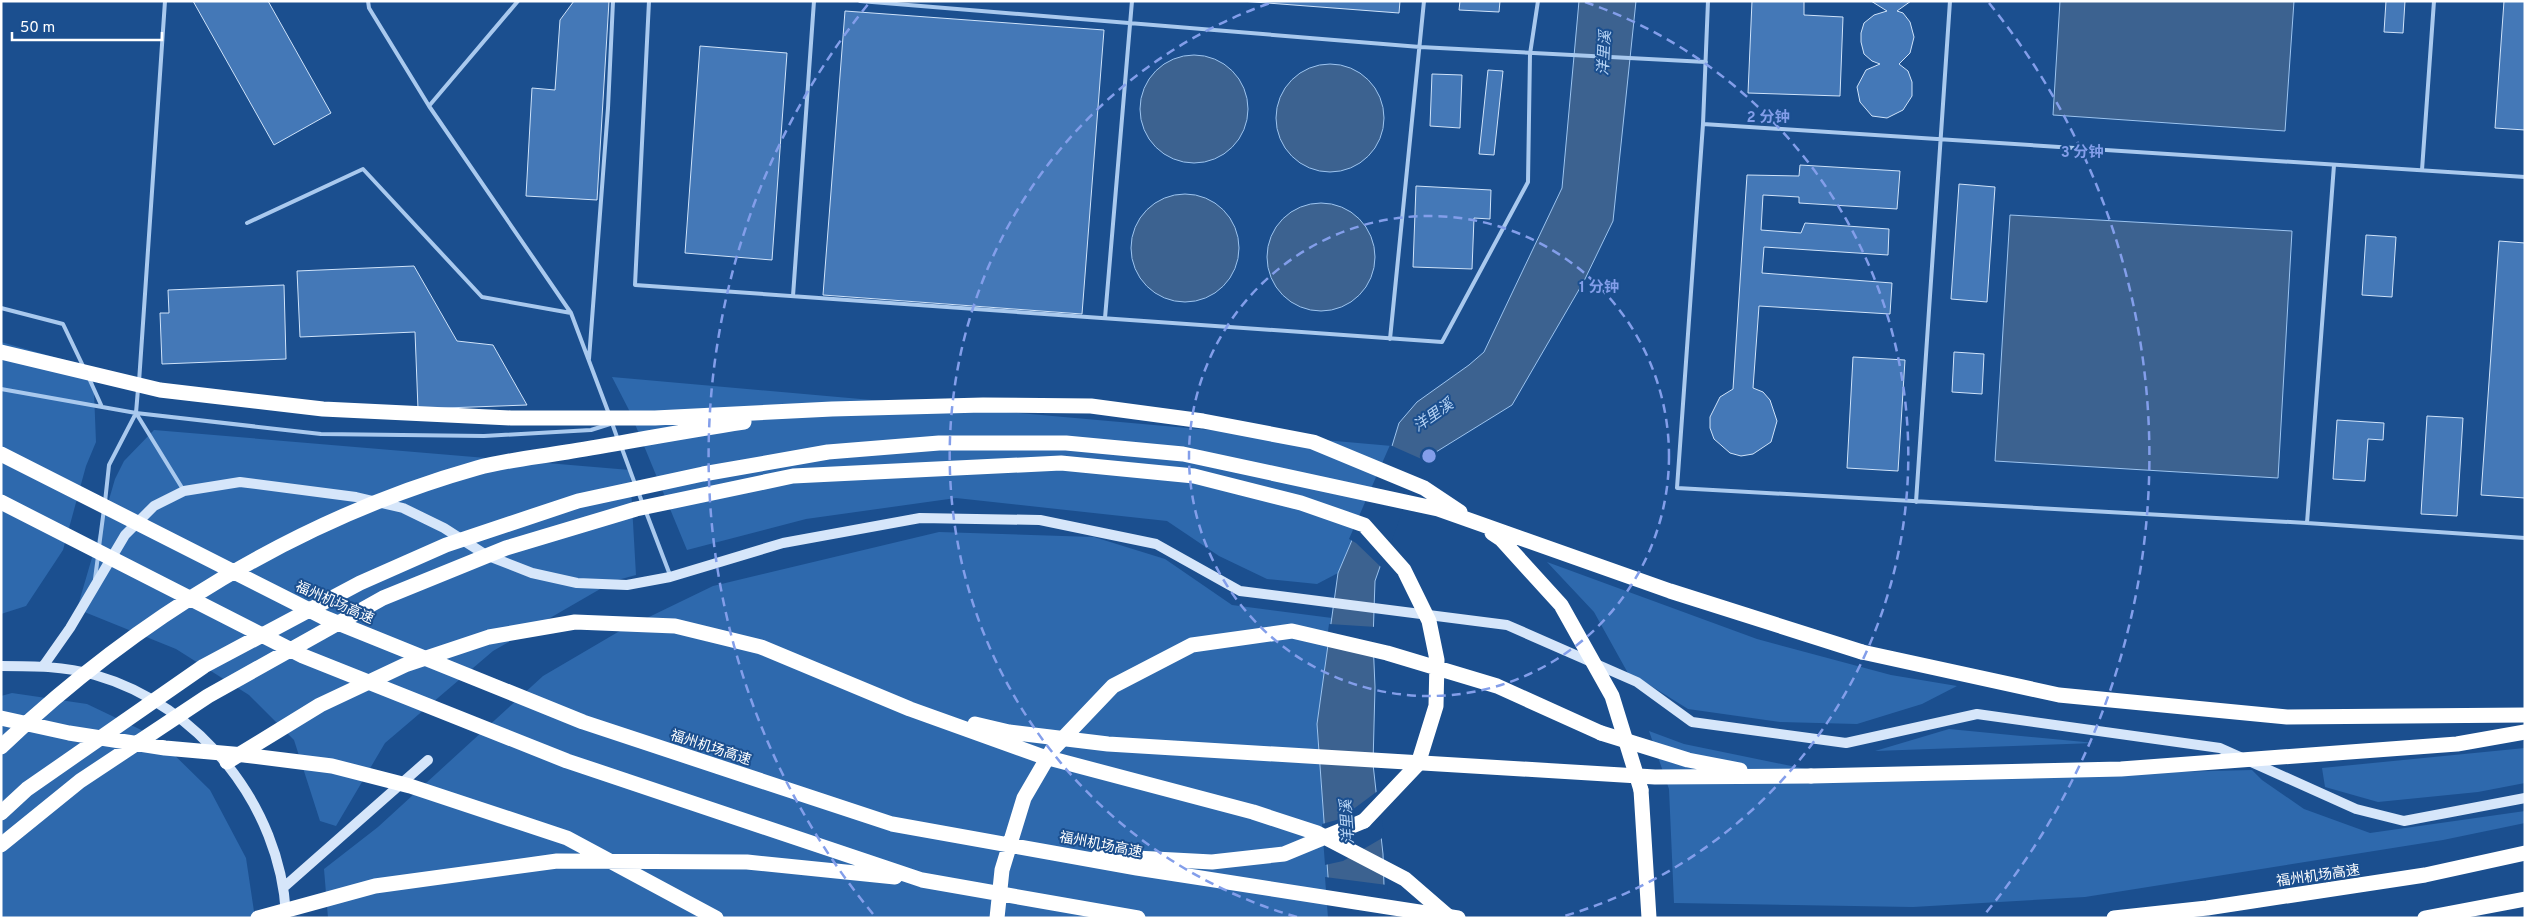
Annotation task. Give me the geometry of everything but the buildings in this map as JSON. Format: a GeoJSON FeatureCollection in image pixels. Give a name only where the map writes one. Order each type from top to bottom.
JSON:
{"type":"FeatureCollection","features":[{"type":"Feature","properties":{"kind":"highway"},"geometry":{"type":"LineString","coordinates":[[1,352],[160,390],[323,409],[530,418],[654,418],[983,404],[1100,407],[1203,421],[1313,442],[1424,488],[1501,539],[1560,605],[1612,696],[1641,790],[1649,918]]}},
{"type":"Feature","properties":{"kind":"highway"},"geometry":{"type":"LineString","coordinates":[[1,747],[49,701],[136,635],[267,552],[353,511],[478,468],[689,430],[832,409]]}},
{"type":"Feature","properties":{"kind":"highway"},"geometry":{"type":"LineString","coordinates":[[1,813],[27,789],[204,666],[360,583],[446,545],[578,501],[703,474],[828,452],[939,443],[1066,443],[1184,454],[1428,507],[1670,591],[1862,652],[2059,695],[2286,717],[2525,715]]}},
{"type":"Feature","properties":{"kind":"highway","name":"福州机场高速"},"geometry":{"type":"LineString","coordinates":[[1,454],[323,617],[583,722],[892,824],[1067,854],[1136,868],[1458,918]]}},
{"type":"Feature","properties":{"kind":"highway"},"geometry":{"type":"LineString","coordinates":[[1,846],[80,781],[208,696],[383,598],[506,548],[636,509],[793,476],[1061,463],[1194,476],[1301,503],[1364,525],[1404,570],[1429,621],[1437,660],[1436,706],[1418,764],[1364,821],[1284,854],[1212,862],[1067,854]]}},
{"type":"Feature","properties":{"kind":"highway"},"geometry":{"type":"LineString","coordinates":[[1,502],[303,656],[567,761],[922,880]]}},
{"type":"Feature","properties":{"kind":"highway"},"geometry":{"type":"LineString","coordinates":[[227,762],[320,705],[405,666],[489,637],[575,622],[675,626],[761,647],[910,709],[1041,756],[1253,812],[1317,833],[1404,879],[1450,918]]}},
{"type":"Feature","properties":{"kind":"highway"},"geometry":{"type":"LineString","coordinates":[[997,918],[1002,870],[1024,798],[1052,750],[1113,686],[1192,645],[1292,631],[1387,653],[1497,686],[1601,733],[1688,760],[1754,773],[1811,776]]}},
{"type":"Feature","properties":{"kind":"highway"},"geometry":{"type":"LineString","coordinates":[[910,709],[1009,732],[1108,744],[1655,777],[1811,776],[2121,769],[2457,744],[2525,732]]}},
{"type":"Feature","properties":{"kind":"highway"},"geometry":{"type":"LineString","coordinates":[[1,718],[70,733],[165,748],[244,755],[332,766],[410,786],[567,838],[716,918]]}},
{"type":"Feature","properties":{"kind":"highway","name":"福州机场高速"},"geometry":{"type":"LineString","coordinates":[[2114,918],[2207,908],[2425,875],[2525,853]]}},
{"type":"Feature","properties":{"kind":"highway"},"geometry":{"type":"LineString","coordinates":[[258,918],[376,886],[557,861],[747,862],[922,880],[1138,918]]}},
{"type":"Feature","properties":{"kind":"highway"},"geometry":{"type":"LineString","coordinates":[[2425,918],[2525,899]]}},
{"type":"Feature","properties":{"kind":"main road"},"geometry":{"type":"LineString","coordinates":[[44,666],[70,628],[94,584],[125,535],[154,506],[184,491],[240,482],[356,497],[403,508],[444,528],[486,555],[532,573],[577,583],[597,584],[627,585],[670,577],[783,543],[920,518],[1040,520],[1156,544],[1240,591],[1508,625],[1637,682],[1692,722],[1846,743],[1977,714],[2220,748],[2356,809],[2404,821],[2525,798]]}},
{"type":"Feature","properties":{"kind":"main road"},"geometry":{"type":"LineString","coordinates":[[1,666],[44,666],[96,675],[144,695],[189,725],[227,762],[264,821],[284,887],[286,918]]}},
{"type":"Feature","properties":{"kind":"main road"},"geometry":{"type":"LineString","coordinates":[[284,887],[428,760]]}},
{"type":"Feature","properties":{"kind":"lane"},"geometry":{"type":"LineString","coordinates":[[94,584],[109,465],[136,413],[165,1]]}},
{"type":"Feature","properties":{"kind":"lane"},"geometry":{"type":"LineString","coordinates":[[368,1],[369,8],[429,106],[571,313],[670,577]]}},
{"type":"Feature","properties":{"kind":"lane"},"geometry":{"type":"LineString","coordinates":[[429,106],[518,1]]}},
{"type":"Feature","properties":{"kind":"lane"},"geometry":{"type":"LineString","coordinates":[[589,362],[608,118],[613,1]]}},
{"type":"Feature","properties":{"kind":"lane"},"geometry":{"type":"LineString","coordinates":[[649,1],[635,285],[1442,342],[1528,182],[1530,54],[1538,1]]}},
{"type":"Feature","properties":{"kind":"lane"},"geometry":{"type":"LineString","coordinates":[[793,296],[814,1]]}},
{"type":"Feature","properties":{"kind":"lane"},"geometry":{"type":"LineString","coordinates":[[860,1],[1130,25],[1420,47],[1706,62]]}},
{"type":"Feature","properties":{"kind":"lane"},"geometry":{"type":"LineString","coordinates":[[1105,318],[1132,1]]}},
{"type":"Feature","properties":{"kind":"lane"},"geometry":{"type":"LineString","coordinates":[[1390,338],[1424,1]]}},
{"type":"Feature","properties":{"kind":"lane"},"geometry":{"type":"LineString","coordinates":[[1708,1],[1703,124],[1676,488],[2307,523],[2525,538]]}},
{"type":"Feature","properties":{"kind":"lane"},"geometry":{"type":"LineString","coordinates":[[1916,502],[1950,1]]}},
{"type":"Feature","properties":{"kind":"lane"},"geometry":{"type":"LineString","coordinates":[[2422,170],[2434,1]]}},
{"type":"Feature","properties":{"kind":"lane"},"geometry":{"type":"LineString","coordinates":[[1703,124],[2525,177]]}},
{"type":"Feature","properties":{"kind":"lane"},"geometry":{"type":"LineString","coordinates":[[2307,523],[2334,164]]}},
{"type":"Feature","properties":{"kind":"lane"},"geometry":{"type":"LineString","coordinates":[[247,223],[363,169],[482,297],[571,313]]}},
{"type":"Feature","properties":{"kind":"lane"},"geometry":{"type":"LineString","coordinates":[[1,308],[64,324],[102,407]]}},
{"type":"Feature","properties":{"kind":"lane"},"geometry":{"type":"LineString","coordinates":[[1,389],[136,413],[321,434],[484,436],[591,430],[612,423]]}},
{"type":"Feature","properties":{"kind":"lane"},"geometry":{"type":"LineString","coordinates":[[136,413],[184,491]]}},
{"type":"Feature","properties":{"kind":"shaded area"},"geometry":{"type":"Polygon","coordinates":[[[1,342],[93,368],[96,442],[86,466],[63,550],[26,606],[1,614],[1,342]]]}},
{"type":"Feature","properties":{"kind":"shaded area"},"geometry":{"type":"Polygon","coordinates":[[[612,377],[1392,446],[1338,573],[1317,584],[1267,579],[1219,556],[1167,521],[956,498],[806,519],[687,550],[630,412],[612,377]]]}},
{"type":"Feature","properties":{"kind":"shaded area"},"geometry":{"type":"Polygon","coordinates":[[[154,430],[630,470],[636,575],[614,581],[493,651],[385,743],[336,826],[320,821],[294,740],[249,695],[176,649],[77,609],[115,479],[124,461],[154,430]]]}},
{"type":"Feature","properties":{"kind":"shaded area"},"geometry":{"type":"Polygon","coordinates":[[[939,532],[1094,537],[1165,559],[1232,605],[1332,618],[1317,724],[1331,918],[328,918],[324,869],[378,827],[543,676],[618,632],[713,586],[939,532]]]}},
{"type":"Feature","properties":{"kind":"shaded area"},"geometry":{"type":"Polygon","coordinates":[[[1547,562],[1757,639],[1891,675],[1957,686],[1922,704],[1857,724],[1780,722],[1688,709],[1648,684],[1629,675],[1594,612],[1547,562]]]}},
{"type":"Feature","properties":{"kind":"shaded area"},"geometry":{"type":"Polygon","coordinates":[[[12,693],[87,704],[156,737],[210,790],[246,858],[255,918],[1,918],[1,696],[12,693]]]}},
{"type":"Feature","properties":{"kind":"shaded area"},"geometry":{"type":"Polygon","coordinates":[[[1949,729],[2095,743],[1875,751],[1949,729]]]}},
{"type":"Feature","properties":{"kind":"shaded area"},"geometry":{"type":"Polygon","coordinates":[[[1649,731],[1684,744],[1859,780],[2252,770],[2262,780],[2304,809],[2370,833],[2525,811],[2525,823],[2443,840],[2085,897],[1913,907],[1674,903],[1669,789],[1649,731]]]}},
{"type":"Feature","properties":{"kind":"shaded area"},"geometry":{"type":"Polygon","coordinates":[[[2525,748],[2525,783],[2478,792],[2378,802],[2325,787],[2322,768],[2525,748]]]}},
{"type":"Feature","properties":{"kind":"water","name":"洋里溪"},"geometry":{"type":"Polygon","coordinates":[[[1579,1],[1636,1],[1613,221],[1584,281],[1512,405],[1423,460],[1413,472],[1375,581],[1373,764],[1383,854],[1385,918],[1331,918],[1317,724],[1338,573],[1392,446],[1399,423],[1417,402],[1484,352],[1562,188],[1579,1]]]}},
{"type":"Feature","properties":{"kind":"water"},"geometry":{"type":"Polygon","coordinates":[[[2060,1],[2294,1],[2285,131],[2053,115],[2060,1]]]}},
{"type":"Feature","properties":{"kind":"water"},"geometry":{"type":"Polygon","coordinates":[[[1194,55],[1215,59],[1232,71],[1244,88],[1248,109],[1244,130],[1232,147],[1215,159],[1194,163],[1173,159],[1156,147],[1144,130],[1140,109],[1144,88],[1156,71],[1173,59],[1194,55]]]}},
{"type":"Feature","properties":{"kind":"water"},"geometry":{"type":"Polygon","coordinates":[[[1330,64],[1351,68],[1368,80],[1380,97],[1384,118],[1380,139],[1368,156],[1351,168],[1330,172],[1309,168],[1292,156],[1280,139],[1276,118],[1280,97],[1292,80],[1309,68],[1330,64]]]}},
{"type":"Feature","properties":{"kind":"water"},"geometry":{"type":"Polygon","coordinates":[[[1185,194],[1206,198],[1223,210],[1235,227],[1239,248],[1235,269],[1223,286],[1206,298],[1185,302],[1164,298],[1147,286],[1135,269],[1131,248],[1135,227],[1147,210],[1164,198],[1185,194]]]}},
{"type":"Feature","properties":{"kind":"water"},"geometry":{"type":"Polygon","coordinates":[[[1321,203],[1342,207],[1359,219],[1371,236],[1375,257],[1371,278],[1359,295],[1342,307],[1321,311],[1300,307],[1283,295],[1271,278],[1267,257],[1271,236],[1283,219],[1300,207],[1321,203]]]}},
{"type":"Feature","properties":{"kind":"water"},"geometry":{"type":"Polygon","coordinates":[[[2010,215],[2292,231],[2278,478],[1995,461],[2010,215]]]}},
{"type":"Feature","properties":{"kind":"pier"},"geometry":{"type":"Polygon","coordinates":[[[1390,445],[1426,461],[1416,473],[1382,568],[1356,543],[1349,539],[1390,445]]]}},
{"type":"Feature","properties":{"kind":"pier"},"geometry":{"type":"Polygon","coordinates":[[[1329,624],[1376,627],[1376,655],[1326,646],[1329,624]]]}},
{"type":"Feature","properties":{"kind":"pier"},"geometry":{"type":"Polygon","coordinates":[[[1379,790],[1384,837],[1343,861],[1325,865],[1322,824],[1340,819],[1379,790]]]}},
{"type":"Feature","properties":{"kind":"pier"},"geometry":{"type":"Polygon","coordinates":[[[1325,877],[1387,885],[1388,918],[1328,918],[1325,877]]]}}]}
